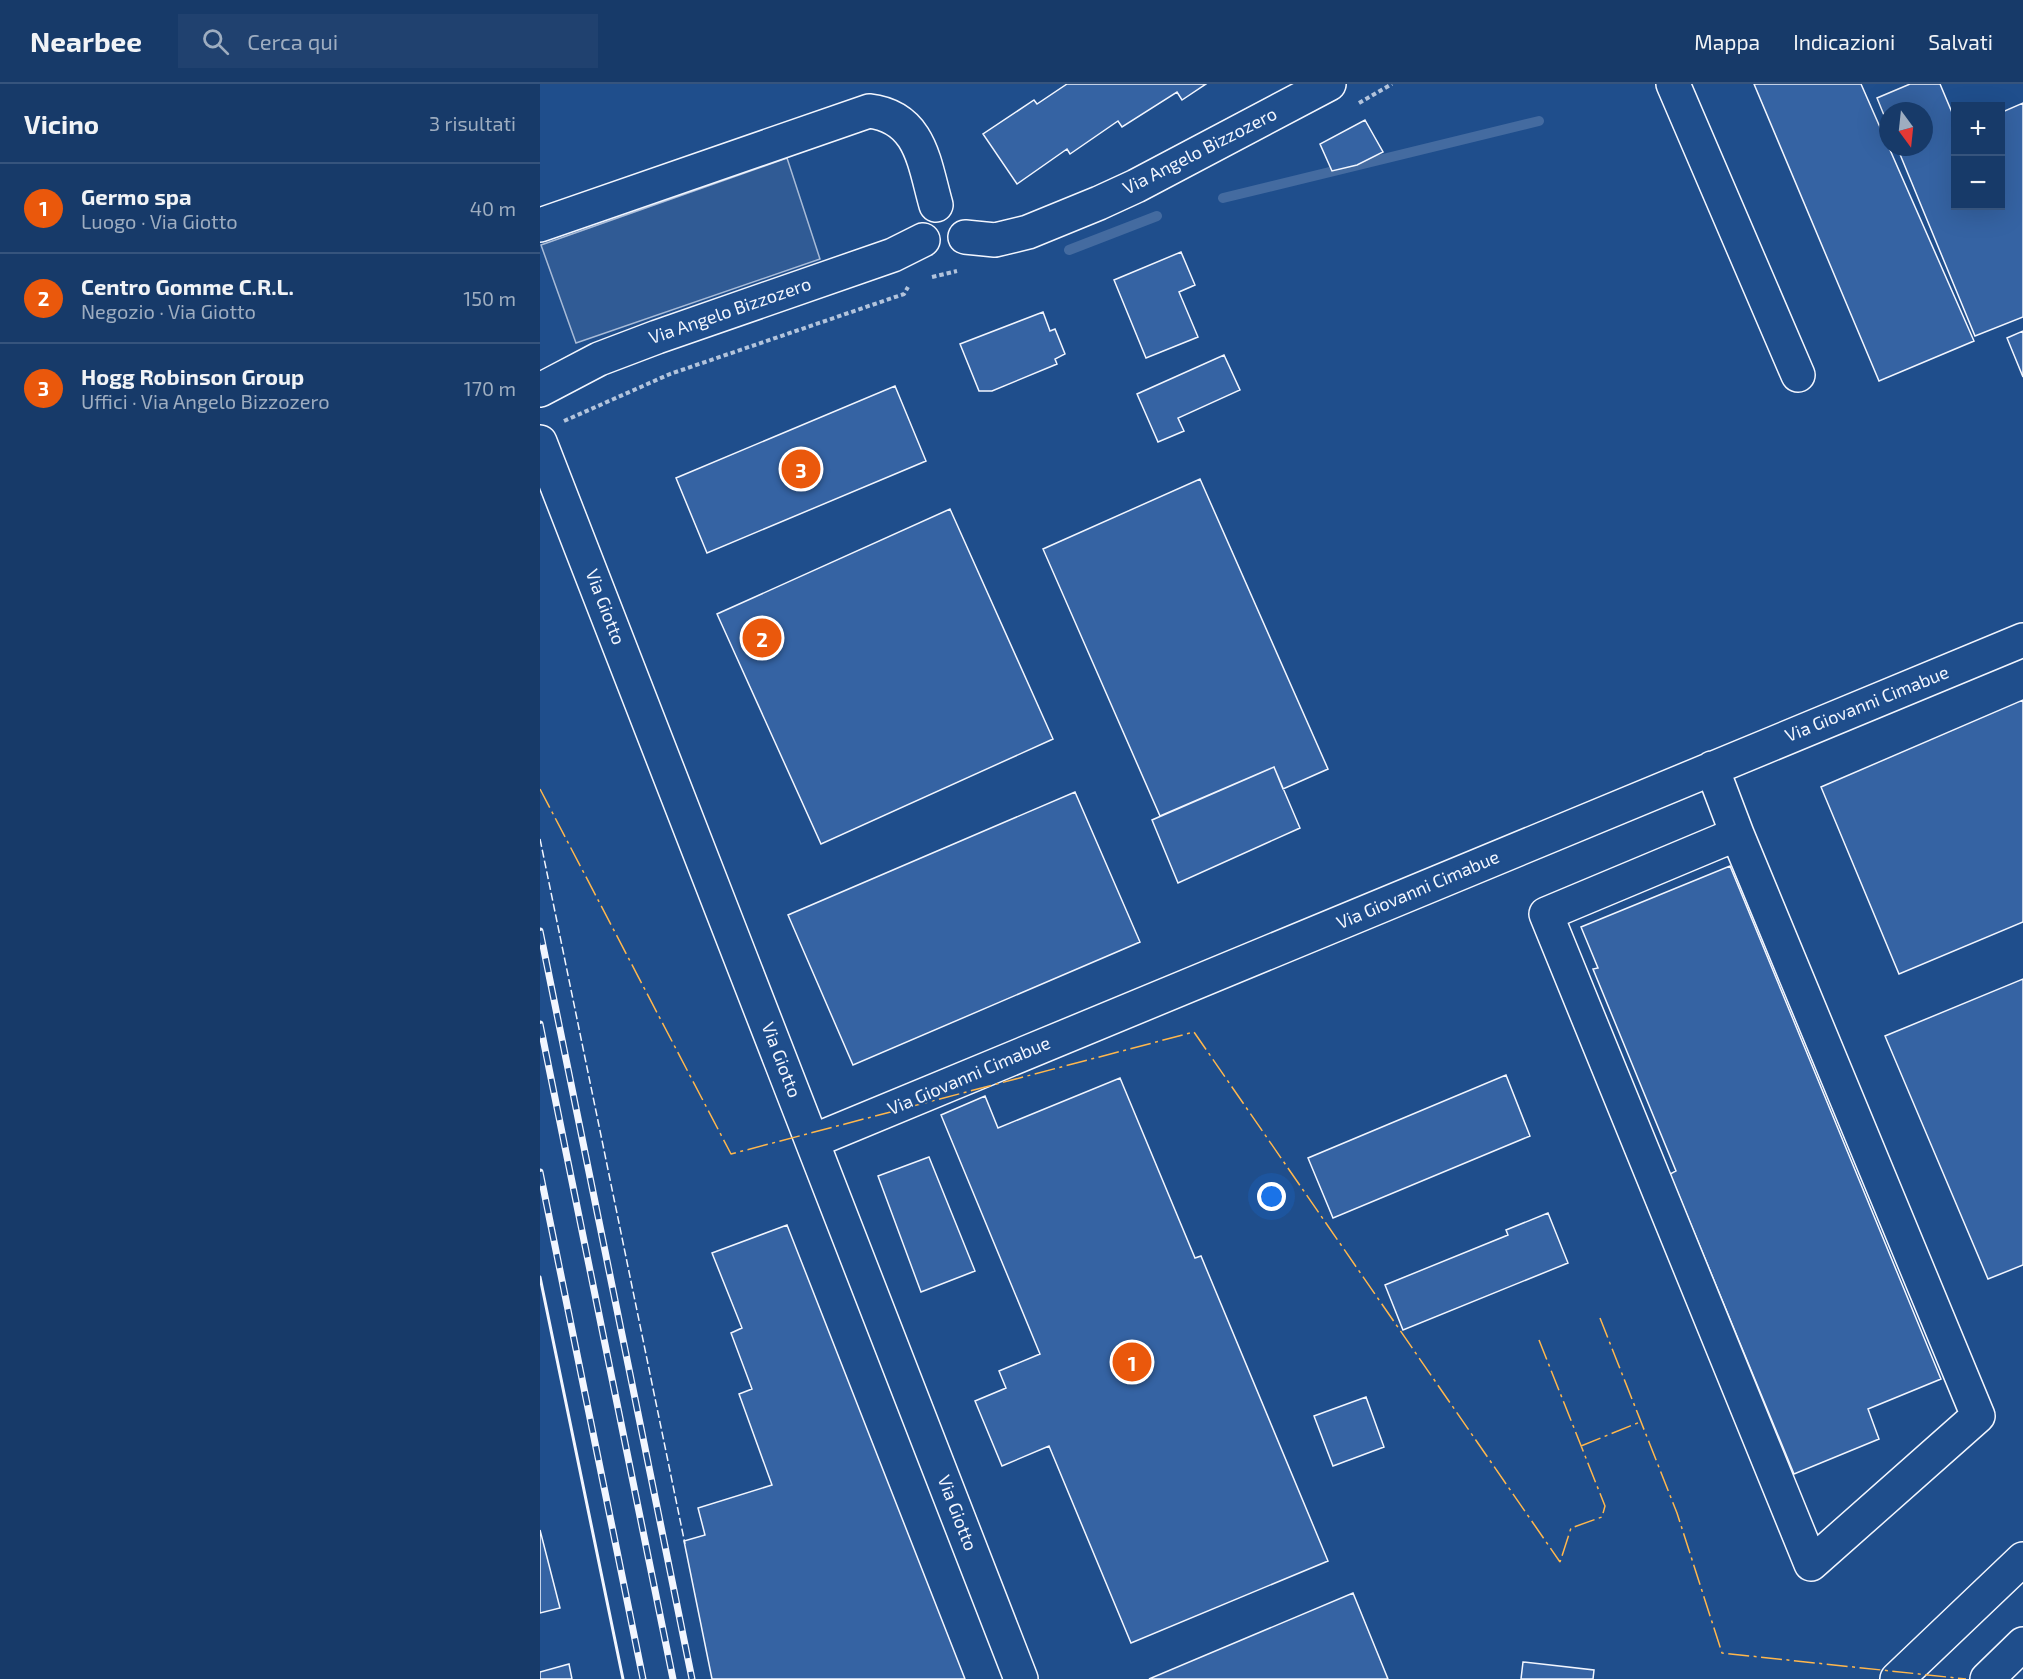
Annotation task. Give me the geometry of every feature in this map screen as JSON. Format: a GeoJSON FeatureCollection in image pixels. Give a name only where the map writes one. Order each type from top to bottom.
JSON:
{"type":"FeatureCollection","features":[{"type":"Feature","properties":{"kind":"main road","name":"Via Angelo Bizzozero"},"geometry":{"type":"LineString","coordinates":[[966,237],[994,240],[1028,232],[1136,186],[1329,84]]}},
{"type":"Feature","properties":{"kind":"main road"},"geometry":{"type":"LineString","coordinates":[[1673,84],[1798,375]]}},
{"type":"Feature","properties":{"kind":"main road"},"geometry":{"type":"LineString","coordinates":[[540,225],[869,111],[884,113],[908,127],[915,138],[936,205]]}},
{"type":"Feature","properties":{"kind":"main road"},"geometry":{"type":"LineString","coordinates":[[947,204],[957,208],[964,216],[967,226],[966,237],[960,245],[950,251],[940,251],[930,247],[923,240],[919,230],[921,219],[927,210],[936,205],[947,204]]}},
{"type":"Feature","properties":{"kind":"main road","name":"Via Angelo Bizzozero"},"geometry":{"type":"LineString","coordinates":[[540,390],[599,359],[893,255],[923,240]]}},
{"type":"Feature","properties":{"kind":"main road","name":"Via Giotto"},"geometry":{"type":"LineString","coordinates":[[550,432],[813,1141],[1021,1679]]}},
{"type":"Feature","properties":{"kind":"main road","name":"Via Giovanni Cimabue"},"geometry":{"type":"LineString","coordinates":[[813,1141],[2023,640]]}},
{"type":"Feature","properties":{"kind":"main road"},"geometry":{"type":"LineString","coordinates":[[1712,768],[1737,834],[1978,1416],[1811,1564],[1546,914],[1737,834]]}},
{"type":"Feature","properties":{"kind":"main road"},"geometry":{"type":"LineString","coordinates":[[1897,1679],[2023,1559]]}},
{"type":"Feature","properties":{"kind":"main road"},"geometry":{"type":"LineString","coordinates":[[1987,1679],[2023,1644]]}},
{"type":"Feature","properties":{"kind":"path"},"geometry":{"type":"LineString","coordinates":[[550,432],[670,374],[904,294],[911,282]]}},
{"type":"Feature","properties":{"kind":"shaded area"},"geometry":{"type":"Polygon","coordinates":[[[787,158],[820,259],[576,343],[541,245],[787,158]]]}},
{"type":"Feature","properties":{"kind":"building"},"geometry":{"type":"Polygon","coordinates":[[[1067,84],[1206,84],[1182,100],[1177,92],[1122,127],[1118,121],[1070,154],[1067,149],[1017,184],[983,134],[1034,100],[1037,104],[1067,84]]]}},
{"type":"Feature","properties":{"kind":"building"},"geometry":{"type":"Polygon","coordinates":[[[1754,84],[1861,84],[1879,125],[1879,156],[1893,156],[1974,341],[1879,381],[1754,84]]]}},
{"type":"Feature","properties":{"kind":"building"},"geometry":{"type":"Polygon","coordinates":[[[1910,84],[1940,84],[1951,110],[1951,210],[2005,210],[2005,111],[2023,103],[2023,317],[1975,336],[1901,156],[1933,156],[1933,102],[1879,103],[1877,98],[1910,84]]]}},
{"type":"Feature","properties":{"kind":"building"},"geometry":{"type":"Polygon","coordinates":[[[1365,120],[1383,152],[1357,165],[1332,171],[1320,144],[1365,120]]]}},
{"type":"Feature","properties":{"kind":"building"},"geometry":{"type":"Polygon","coordinates":[[[1181,252],[1195,285],[1179,292],[1198,337],[1146,358],[1114,280],[1181,252]]]}},
{"type":"Feature","properties":{"kind":"building"},"geometry":{"type":"Polygon","coordinates":[[[1043,312],[1050,331],[1055,329],[1065,354],[1055,359],[1057,364],[992,391],[979,391],[960,344],[1043,312]]]}},
{"type":"Feature","properties":{"kind":"building"},"geometry":{"type":"Polygon","coordinates":[[[2023,331],[2023,377],[2007,338],[2023,331]]]}},
{"type":"Feature","properties":{"kind":"building"},"geometry":{"type":"Polygon","coordinates":[[[1224,355],[1240,390],[1178,418],[1184,431],[1158,442],[1137,394],[1224,355]]]}},
{"type":"Feature","properties":{"kind":"building"},"geometry":{"type":"Polygon","coordinates":[[[895,386],[926,461],[707,553],[676,478],[895,386]]]}},
{"type":"Feature","properties":{"kind":"building"},"geometry":{"type":"Polygon","coordinates":[[[1200,479],[1328,769],[1283,789],[1274,767],[1160,816],[1043,549],[1200,479]]]}},
{"type":"Feature","properties":{"kind":"building"},"geometry":{"type":"Polygon","coordinates":[[[950,509],[1053,739],[821,844],[717,614],[950,509]]]}},
{"type":"Feature","properties":{"kind":"building"},"geometry":{"type":"Polygon","coordinates":[[[2023,700],[2023,922],[1899,974],[1821,787],[2023,700]]]}},
{"type":"Feature","properties":{"kind":"building"},"geometry":{"type":"Polygon","coordinates":[[[1274,767],[1300,828],[1178,883],[1152,820],[1274,767]]]}},
{"type":"Feature","properties":{"kind":"building"},"geometry":{"type":"Polygon","coordinates":[[[1075,792],[1140,942],[853,1065],[788,915],[1075,792]]]}},
{"type":"Feature","properties":{"kind":"building"},"geometry":{"type":"Polygon","coordinates":[[[1730,866],[1941,1379],[1868,1409],[1879,1439],[1794,1474],[1670,1174],[1676,1171],[1593,969],[1598,968],[1581,927],[1730,866]]]}},
{"type":"Feature","properties":{"kind":"building"},"geometry":{"type":"Polygon","coordinates":[[[2023,979],[2023,1265],[1988,1279],[1885,1036],[2023,979]]]}},
{"type":"Feature","properties":{"kind":"building"},"geometry":{"type":"Polygon","coordinates":[[[1506,1075],[1530,1136],[1333,1218],[1308,1158],[1506,1075]]]}},
{"type":"Feature","properties":{"kind":"building"},"geometry":{"type":"Polygon","coordinates":[[[1120,1078],[1195,1258],[1201,1256],[1328,1561],[1131,1643],[1049,1446],[1002,1466],[975,1401],[1006,1388],[999,1371],[1040,1354],[941,1115],[985,1096],[998,1128],[1120,1078]]]}},
{"type":"Feature","properties":{"kind":"building"},"geometry":{"type":"Polygon","coordinates":[[[929,1157],[975,1271],[921,1292],[878,1176],[929,1157]]]}},
{"type":"Feature","properties":{"kind":"building"},"geometry":{"type":"Polygon","coordinates":[[[1548,1213],[1568,1263],[1403,1330],[1385,1285],[1508,1235],[1506,1230],[1548,1213]]]}},
{"type":"Feature","properties":{"kind":"building"},"geometry":{"type":"Polygon","coordinates":[[[787,1225],[965,1679],[712,1679],[684,1541],[705,1535],[698,1508],[772,1485],[739,1394],[752,1389],[731,1333],[742,1328],[712,1253],[787,1225]]]}},
{"type":"Feature","properties":{"kind":"building"},"geometry":{"type":"Polygon","coordinates":[[[1366,1397],[1384,1447],[1333,1466],[1314,1416],[1366,1397]]]}},
{"type":"Feature","properties":{"kind":"building"},"geometry":{"type":"Polygon","coordinates":[[[540,1530],[560,1608],[540,1613],[540,1530]]]}},
{"type":"Feature","properties":{"kind":"building"},"geometry":{"type":"Polygon","coordinates":[[[1353,1593],[1388,1679],[1149,1679],[1353,1593]]]}},
{"type":"Feature","properties":{"kind":"building"},"geometry":{"type":"Polygon","coordinates":[[[1523,1662],[1594,1670],[1593,1679],[1521,1679],[1523,1662]]]}},
{"type":"Feature","properties":{"kind":"building"},"geometry":{"type":"Polygon","coordinates":[[[569,1664],[572,1679],[540,1679],[540,1672],[569,1664]]]}},
{"type":"Feature","properties":{"kind":"waterway"},"geometry":{"type":"LineString","coordinates":[[1223,198],[1539,121]]}},
{"type":"Feature","properties":{"kind":"waterway"},"geometry":{"type":"LineString","coordinates":[[1069,250],[1157,216]]}},
{"type":"Feature","properties":{"kind":"railway"},"geometry":{"type":"LineString","coordinates":[[540,931],[692,1679]]}},
{"type":"Feature","properties":{"kind":"railway"},"geometry":{"type":"LineString","coordinates":[[540,1024],[673,1679]]}},
{"type":"Feature","properties":{"kind":"railway"},"geometry":{"type":"LineString","coordinates":[[540,1172],[643,1679]]}},
{"type":"Feature","properties":{"kind":"fence"},"geometry":{"type":"LineString","coordinates":[[540,839],[685,1544]]}},
{"type":"Feature","properties":{"kind":"wall"},"geometry":{"type":"LineString","coordinates":[[540,1277],[623,1679]]}},
{"type":"Feature","properties":{"kind":"power"},"geometry":{"type":"LineString","coordinates":[[540,789],[731,1154],[1194,1032],[1560,1562]]}},
{"type":"Feature","properties":{"kind":"power"},"geometry":{"type":"LineString","coordinates":[[1600,1318],[1677,1513],[1722,1653],[1966,1679]]}},
{"type":"Feature","properties":{"kind":"power"},"geometry":{"type":"LineString","coordinates":[[1539,1340],[1605,1506],[1602,1517],[1571,1528],[1560,1562]]}},
{"type":"Feature","properties":{"kind":"power"},"geometry":{"type":"LineString","coordinates":[[1581,1446],[1640,1422]]}},
{"type":"Feature","properties":{"kind":"place","name":"Hogg Robinson Group"},"geometry":{"type":"Point","coordinates":[801,469]}},
{"type":"Feature","properties":{"kind":"place","name":"Centro Gomme C.R.L."},"geometry":{"type":"Point","coordinates":[762,638]}},
{"type":"Feature","properties":{"kind":"place","name":"Germo spa"},"geometry":{"type":"Point","coordinates":[1132,1362]}}]}
